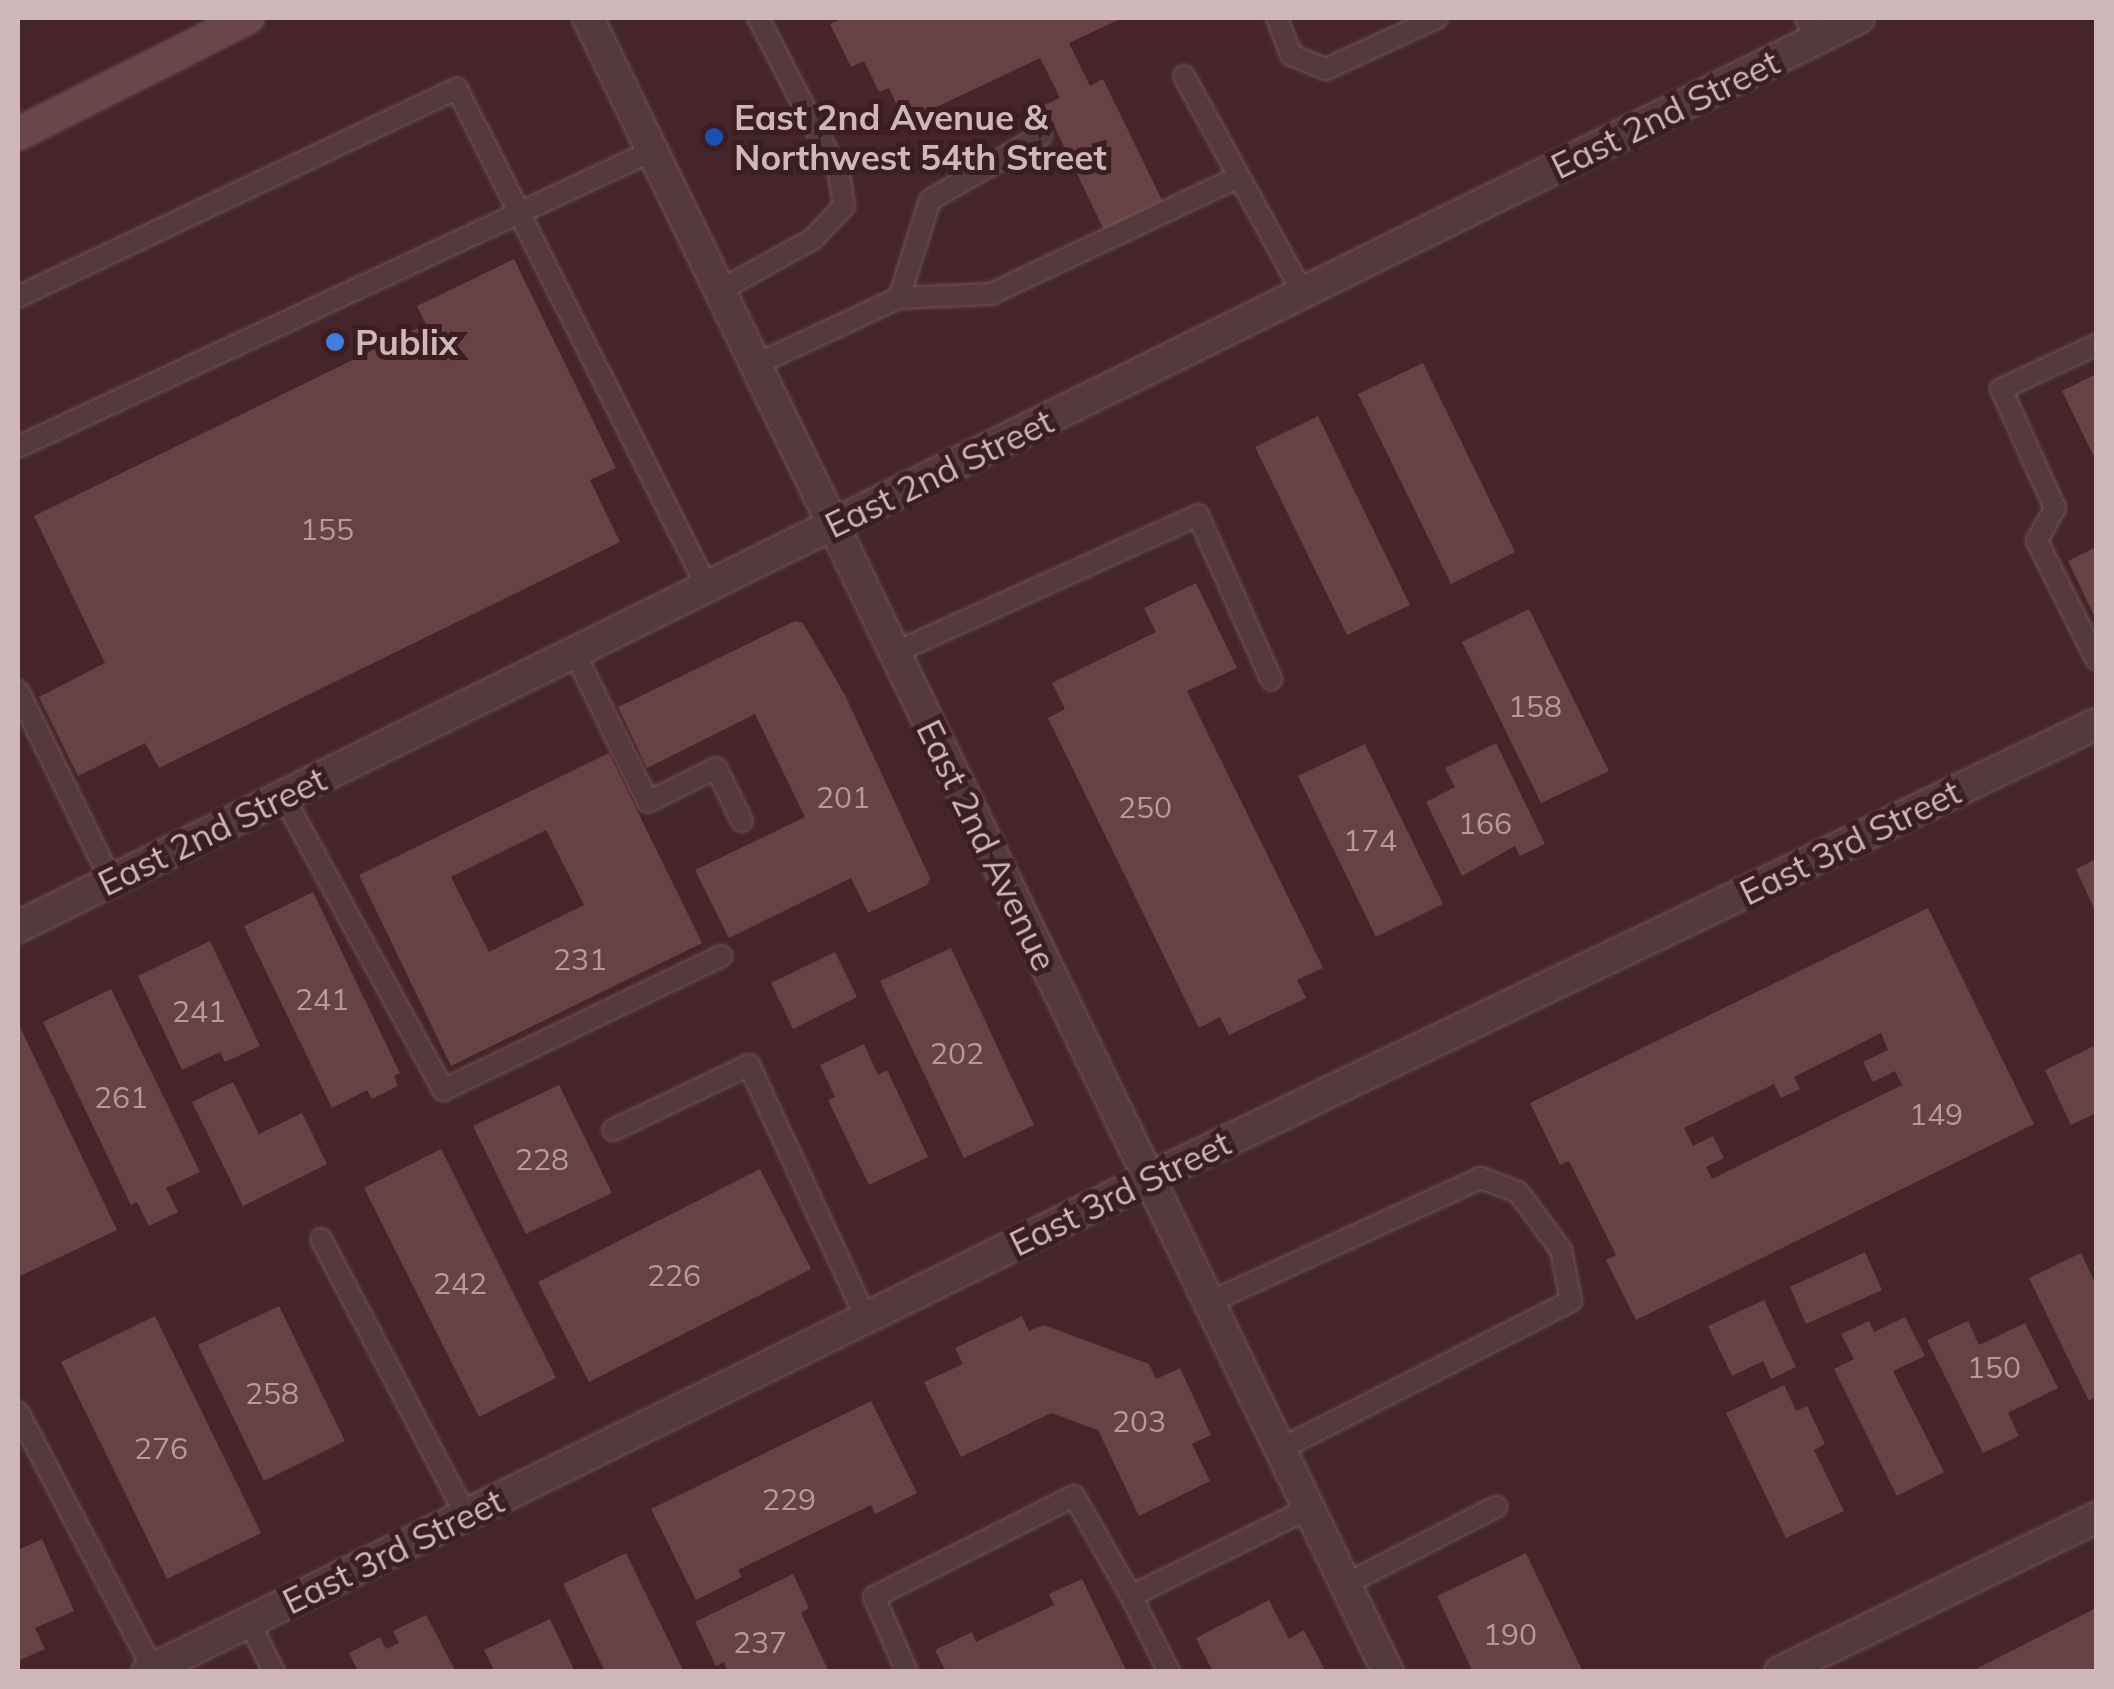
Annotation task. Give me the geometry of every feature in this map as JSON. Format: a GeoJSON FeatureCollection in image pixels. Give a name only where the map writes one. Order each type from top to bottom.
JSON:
{"type":"FeatureCollection","features":[{"type":"Feature","properties":{"kind":"main road"},"geometry":{"type":"LineString","coordinates":[[18,134],[199,28],[248,18]]}},
{"type":"Feature","properties":{"kind":"street","name":"East 2nd Avenue"},"geometry":{"type":"LineString","coordinates":[[588,18],[1388,1672]]}},
{"type":"Feature","properties":{"kind":"street","name":"East 2nd Street"},"geometry":{"type":"LineString","coordinates":[[18,927],[1303,293],[1811,28],[1859,18]]}},
{"type":"Feature","properties":{"kind":"street","name":"East 3rd Street"},"geometry":{"type":"LineString","coordinates":[[150,1670],[1150,1178],[2096,724]]}},
{"type":"Feature","properties":{"kind":"street"},"geometry":{"type":"LineString","coordinates":[[1780,1672],[2096,1518]]}},
{"type":"Feature","properties":{"kind":"lane"},"geometry":{"type":"LineString","coordinates":[[719,291],[814,238],[844,206],[839,174],[758,18]]}},
{"type":"Feature","properties":{"kind":"lane"},"geometry":{"type":"LineString","coordinates":[[1277,18],[1291,55],[1326,69],[1437,18]]}},
{"type":"Feature","properties":{"kind":"lane"},"geometry":{"type":"LineString","coordinates":[[1184,76],[1303,293]]}},
{"type":"Feature","properties":{"kind":"lane"},"geometry":{"type":"LineString","coordinates":[[18,297],[457,88],[707,587]]}},
{"type":"Feature","properties":{"kind":"lane"},"geometry":{"type":"LineString","coordinates":[[899,298],[930,200],[1041,136]]}},
{"type":"Feature","properties":{"kind":"lane"},"geometry":{"type":"LineString","coordinates":[[18,447],[518,210],[652,151]]}},
{"type":"Feature","properties":{"kind":"lane"},"geometry":{"type":"LineString","coordinates":[[754,365],[899,298],[991,294],[1240,177]]}},
{"type":"Feature","properties":{"kind":"lane"},"geometry":{"type":"LineString","coordinates":[[2096,344],[2001,389],[2055,508],[2036,541],[2096,659]]}},
{"type":"Feature","properties":{"kind":"lane"},"geometry":{"type":"LineString","coordinates":[[894,653],[1198,514],[1272,679]]}},
{"type":"Feature","properties":{"kind":"lane"},"geometry":{"type":"LineString","coordinates":[[574,652],[648,802],[716,768],[742,821]]}},
{"type":"Feature","properties":{"kind":"lane"},"geometry":{"type":"LineString","coordinates":[[18,691],[111,880]]}},
{"type":"Feature","properties":{"kind":"lane"},"geometry":{"type":"LineString","coordinates":[[283,796],[443,1090],[721,956]]}},
{"type":"Feature","properties":{"kind":"lane"},"geometry":{"type":"LineString","coordinates":[[613,1130],[749,1065],[866,1318]]}},
{"type":"Feature","properties":{"kind":"lane"},"geometry":{"type":"LineString","coordinates":[[1210,1302],[1481,1178],[1518,1192],[1561,1250],[1571,1301],[1281,1449]]}},
{"type":"Feature","properties":{"kind":"lane"},"geometry":{"type":"LineString","coordinates":[[321,1240],[466,1514]]}},
{"type":"Feature","properties":{"kind":"lane"},"geometry":{"type":"LineString","coordinates":[[18,1412],[150,1670]]}},
{"type":"Feature","properties":{"kind":"lane"},"geometry":{"type":"LineString","coordinates":[[907,1672],[874,1597],[1074,1496],[1169,1672]]}},
{"type":"Feature","properties":{"kind":"lane"},"geometry":{"type":"LineString","coordinates":[[1346,1584],[1496,1507]]}},
{"type":"Feature","properties":{"kind":"lane"},"geometry":{"type":"LineString","coordinates":[[1131,1596],[1310,1508]]}},
{"type":"Feature","properties":{"kind":"lane"},"geometry":{"type":"LineString","coordinates":[[248,1622],[274,1672]]}},
{"type":"Feature","properties":{"kind":"building"},"geometry":{"type":"Polygon","coordinates":[[[844,18],[1122,18],[1069,43],[1090,86],[1103,79],[1163,202],[1104,230],[1044,105],[1060,98],[1040,58],[905,122],[889,88],[879,92],[864,61],[851,67],[830,24],[844,18]]]}},
{"type":"Feature","properties":{"kind":"building"},"geometry":{"type":"Polygon","coordinates":[[[514,259],[616,468],[590,480],[620,542],[159,768],[145,743],[78,776],[39,697],[105,663],[34,516],[426,324],[417,306],[514,259]]]}},
{"type":"Feature","properties":{"kind":"building"},"geometry":{"type":"Polygon","coordinates":[[[1423,363],[1515,552],[1451,584],[1358,394],[1423,363]]]}},
{"type":"Feature","properties":{"kind":"building"},"geometry":{"type":"Polygon","coordinates":[[[2096,374],[2096,461],[2062,391],[2096,374]]]}},
{"type":"Feature","properties":{"kind":"building"},"geometry":{"type":"Polygon","coordinates":[[[1318,416],[1410,605],[1347,635],[1255,447],[1318,416]]]}},
{"type":"Feature","properties":{"kind":"building"},"geometry":{"type":"Polygon","coordinates":[[[2096,547],[2096,620],[2068,561],[2096,547]]]}},
{"type":"Feature","properties":{"kind":"building"},"geometry":{"type":"Polygon","coordinates":[[[1196,583],[1237,668],[1187,691],[1323,968],[1297,980],[1306,998],[1229,1035],[1220,1017],[1199,1028],[1048,718],[1065,709],[1052,683],[1156,632],[1144,608],[1196,583]]]}},
{"type":"Feature","properties":{"kind":"building"},"geometry":{"type":"Polygon","coordinates":[[[1529,609],[1609,771],[1541,803],[1462,642],[1529,609]]]}},
{"type":"Feature","properties":{"kind":"building"},"geometry":{"type":"Polygon","coordinates":[[[795,621],[803,623],[845,695],[930,878],[927,885],[868,913],[851,878],[729,938],[695,870],[805,817],[755,714],[647,768],[618,707],[795,621]]]}},
{"type":"Feature","properties":{"kind":"building"},"geometry":{"type":"Polygon","coordinates":[[[1496,743],[1545,844],[1520,856],[1515,846],[1462,876],[1426,802],[1455,787],[1445,768],[1496,743]]]}},
{"type":"Feature","properties":{"kind":"building"},"geometry":{"type":"Polygon","coordinates":[[[1365,744],[1443,904],[1376,937],[1298,776],[1365,744]]]}},
{"type":"Feature","properties":{"kind":"building"},"geometry":{"type":"Polygon","coordinates":[[[609,753],[702,943],[451,1066],[359,875],[609,753]],[[546,830],[451,877],[489,952],[584,905],[546,830]]]}},
{"type":"Feature","properties":{"kind":"building"},"geometry":{"type":"Polygon","coordinates":[[[2096,859],[2096,913],[2076,869],[2096,859]]]}},
{"type":"Feature","properties":{"kind":"building"},"geometry":{"type":"Polygon","coordinates":[[[313,892],[400,1073],[394,1076],[398,1086],[372,1099],[367,1090],[332,1108],[244,926],[313,892]]]}},
{"type":"Feature","properties":{"kind":"building"},"geometry":{"type":"Polygon","coordinates":[[[1928,908],[2034,1124],[1636,1320],[1606,1260],[1616,1255],[1569,1161],[1560,1165],[1530,1103],[1928,908]],[[1881,1033],[1794,1077],[1800,1089],[1781,1098],[1774,1084],[1684,1128],[1693,1146],[1713,1136],[1724,1158],[1706,1167],[1712,1179],[1902,1085],[1895,1071],[1873,1082],[1863,1062],[1888,1050],[1881,1033]]]}},
{"type":"Feature","properties":{"kind":"building"},"geometry":{"type":"Polygon","coordinates":[[[210,941],[260,1046],[225,1062],[220,1052],[182,1070],[138,976],[210,941]]]}},
{"type":"Feature","properties":{"kind":"building"},"geometry":{"type":"Polygon","coordinates":[[[951,948],[1034,1125],[964,1158],[880,981],[951,948]]]}},
{"type":"Feature","properties":{"kind":"building"},"geometry":{"type":"Polygon","coordinates":[[[835,952],[857,997],[793,1029],[771,983],[835,952]]]}},
{"type":"Feature","properties":{"kind":"building"},"geometry":{"type":"Polygon","coordinates":[[[111,989],[200,1172],[166,1188],[178,1212],[149,1226],[137,1202],[131,1205],[43,1022],[111,989]]]}},
{"type":"Feature","properties":{"kind":"building"},"geometry":{"type":"Polygon","coordinates":[[[18,1023],[117,1230],[20,1276],[18,1271],[18,1023]]]}},
{"type":"Feature","properties":{"kind":"building"},"geometry":{"type":"Polygon","coordinates":[[[864,1044],[878,1075],[887,1070],[928,1157],[869,1185],[828,1100],[835,1097],[820,1065],[864,1044]]]}},
{"type":"Feature","properties":{"kind":"building"},"geometry":{"type":"Polygon","coordinates":[[[2096,1045],[2096,1113],[2071,1125],[2045,1070],[2096,1045]]]}},
{"type":"Feature","properties":{"kind":"building"},"geometry":{"type":"Polygon","coordinates":[[[233,1082],[259,1134],[302,1113],[327,1164],[243,1206],[192,1102],[233,1082]]]}},
{"type":"Feature","properties":{"kind":"building"},"geometry":{"type":"Polygon","coordinates":[[[559,1085],[612,1193],[526,1234],[473,1126],[559,1085]]]}},
{"type":"Feature","properties":{"kind":"building"},"geometry":{"type":"Polygon","coordinates":[[[441,1149],[556,1378],[479,1417],[364,1188],[441,1149]]]}},
{"type":"Feature","properties":{"kind":"building"},"geometry":{"type":"Polygon","coordinates":[[[760,1169],[811,1269],[589,1382],[538,1282],[760,1169]]]}},
{"type":"Feature","properties":{"kind":"building"},"geometry":{"type":"Polygon","coordinates":[[[1865,1252],[1882,1290],[1806,1324],[1790,1287],[1865,1252]]]}},
{"type":"Feature","properties":{"kind":"building"},"geometry":{"type":"Polygon","coordinates":[[[2081,1253],[2096,1285],[2096,1397],[2089,1401],[2029,1278],[2081,1253]]]}},
{"type":"Feature","properties":{"kind":"building"},"geometry":{"type":"Polygon","coordinates":[[[1764,1300],[1796,1367],[1771,1379],[1763,1361],[1732,1376],[1708,1326],[1764,1300]]]}},
{"type":"Feature","properties":{"kind":"building"},"geometry":{"type":"Polygon","coordinates":[[[279,1306],[345,1441],[264,1481],[198,1345],[279,1306]]]}},
{"type":"Feature","properties":{"kind":"building"},"geometry":{"type":"Polygon","coordinates":[[[155,1316],[261,1533],[167,1579],[61,1362],[155,1316]]]}},
{"type":"Feature","properties":{"kind":"building"},"geometry":{"type":"Polygon","coordinates":[[[1022,1316],[1029,1331],[1044,1325],[1149,1364],[1156,1379],[1180,1368],[1211,1435],[1192,1444],[1210,1481],[1139,1516],[1098,1430],[1051,1413],[961,1457],[924,1382],[963,1364],[955,1348],[1022,1316]]]}},
{"type":"Feature","properties":{"kind":"building"},"geometry":{"type":"Polygon","coordinates":[[[1905,1317],[1925,1356],[1893,1371],[1944,1472],[1897,1496],[1834,1369],[1854,1359],[1841,1334],[1869,1321],[1874,1332],[1905,1317]]]}},
{"type":"Feature","properties":{"kind":"building"},"geometry":{"type":"Polygon","coordinates":[[[1968,1321],[1979,1345],[2025,1323],[2058,1388],[2008,1413],[2019,1436],[1983,1453],[1927,1340],[1968,1321]]]}},
{"type":"Feature","properties":{"kind":"building"},"geometry":{"type":"Polygon","coordinates":[[[1784,1385],[1796,1411],[1807,1406],[1825,1444],[1814,1450],[1844,1511],[1786,1538],[1726,1413],[1784,1385]]]}},
{"type":"Feature","properties":{"kind":"building"},"geometry":{"type":"Polygon","coordinates":[[[871,1401],[917,1493],[875,1514],[871,1505],[738,1570],[742,1577],[696,1600],[651,1509],[871,1401]]]}},
{"type":"Feature","properties":{"kind":"building"},"geometry":{"type":"Polygon","coordinates":[[[42,1539],[74,1611],[35,1628],[45,1649],[18,1661],[18,1550],[42,1539]]]}},
{"type":"Feature","properties":{"kind":"building"},"geometry":{"type":"Polygon","coordinates":[[[626,1553],[684,1672],[605,1672],[563,1584],[626,1553]]]}},
{"type":"Feature","properties":{"kind":"building"},"geometry":{"type":"Polygon","coordinates":[[[1526,1553],[1583,1672],[1473,1672],[1437,1596],[1526,1553]]]}},
{"type":"Feature","properties":{"kind":"building"},"geometry":{"type":"Polygon","coordinates":[[[793,1574],[809,1608],[801,1613],[829,1672],[728,1672],[724,1662],[716,1666],[695,1622],[793,1574]]]}},
{"type":"Feature","properties":{"kind":"building"},"geometry":{"type":"Polygon","coordinates":[[[1082,1579],[1127,1672],[946,1672],[935,1650],[972,1632],[976,1642],[1054,1605],[1049,1594],[1082,1579]]]}},
{"type":"Feature","properties":{"kind":"building"},"geometry":{"type":"Polygon","coordinates":[[[1269,1600],[1289,1639],[1304,1630],[1326,1672],[1213,1672],[1196,1638],[1269,1600]]]}},
{"type":"Feature","properties":{"kind":"building"},"geometry":{"type":"Polygon","coordinates":[[[2096,1608],[2096,1672],[1970,1672],[2096,1608]]]}},
{"type":"Feature","properties":{"kind":"building"},"geometry":{"type":"Polygon","coordinates":[[[426,1615],[456,1672],[358,1672],[349,1653],[380,1637],[386,1649],[399,1643],[393,1631],[426,1615]]]}},
{"type":"Feature","properties":{"kind":"building"},"geometry":{"type":"Polygon","coordinates":[[[550,1619],[575,1672],[495,1672],[484,1650],[550,1619]]]}},
{"type":"Feature","properties":{"kind":"place","name":"East 2nd Avenue & Northwest 54th Street"},"geometry":{"type":"Point","coordinates":[714,137]}},
{"type":"Feature","properties":{"kind":"place","name":"Publix"},"geometry":{"type":"Point","coordinates":[335,342]}}]}
